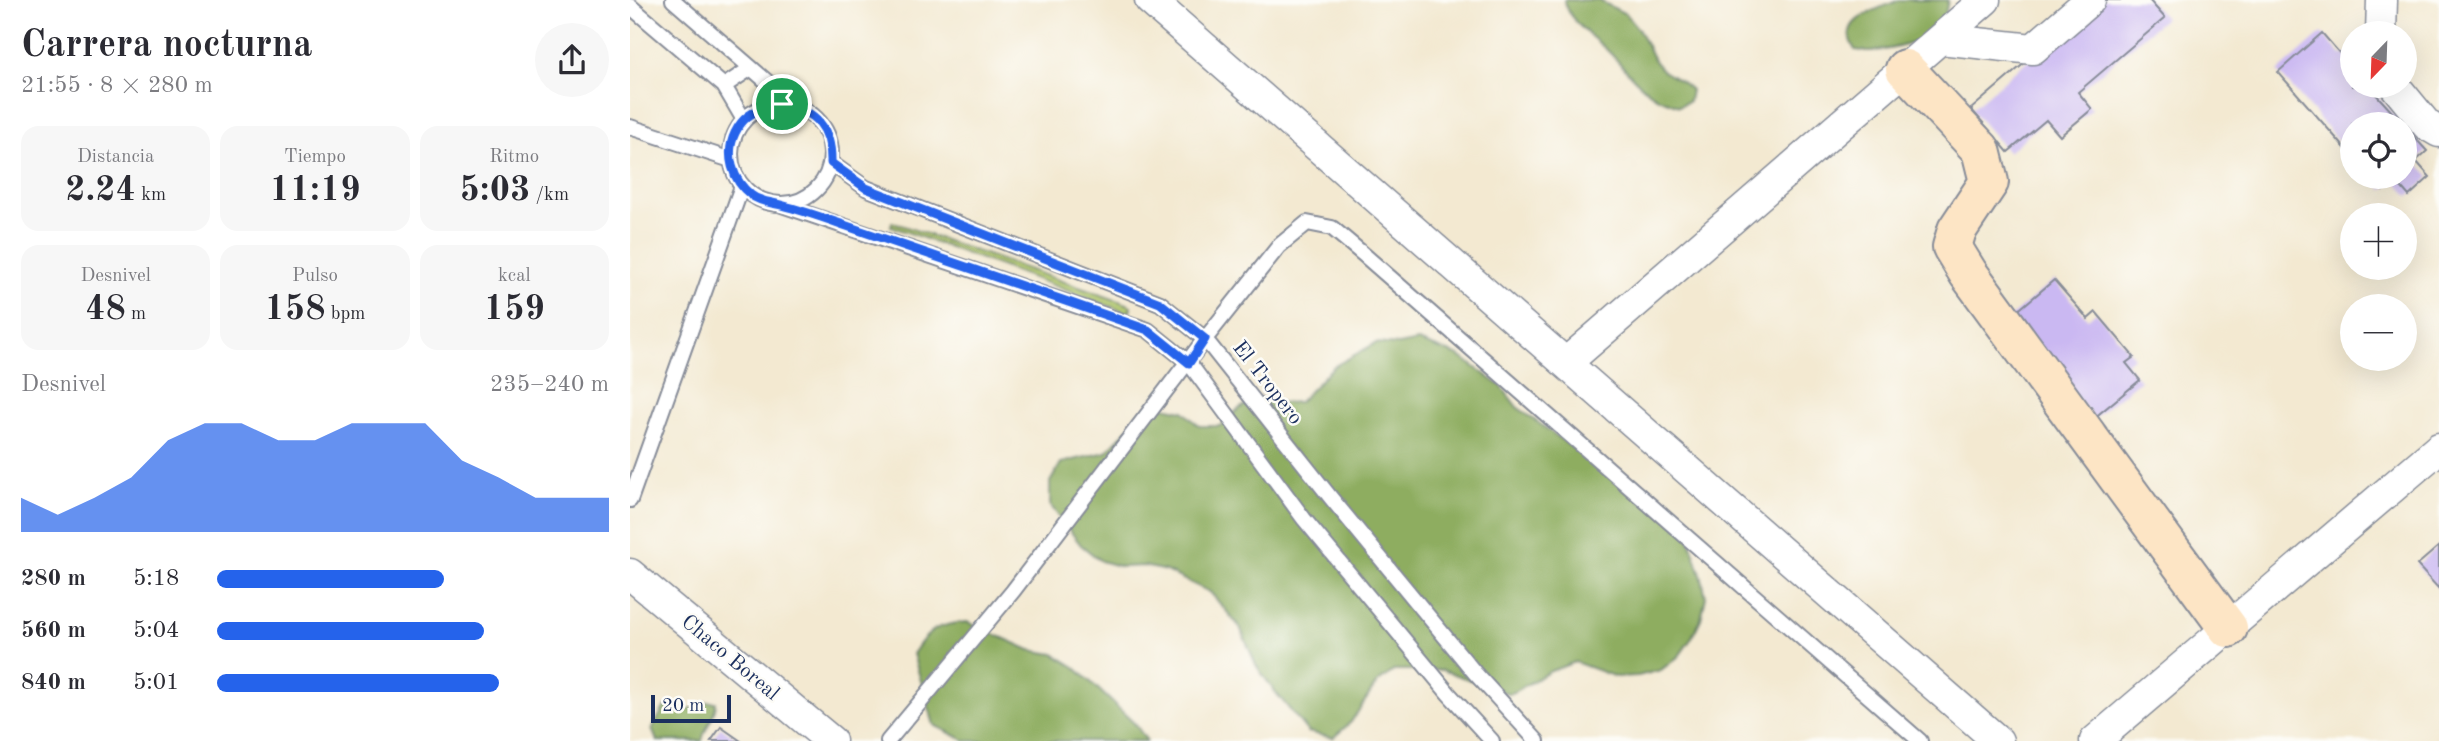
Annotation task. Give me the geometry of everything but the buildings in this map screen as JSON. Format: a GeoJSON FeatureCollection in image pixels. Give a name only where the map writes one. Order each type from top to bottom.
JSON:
{"type":"FeatureCollection","features":[{"type":"Feature","properties":{"kind":"street"},"geometry":{"type":"LineString","coordinates":[[1150,0],[1998,741]]}},
{"type":"Feature","properties":{"kind":"street"},"geometry":{"type":"LineString","coordinates":[[1567,362],[1984,0]]}},
{"type":"Feature","properties":{"kind":"street"},"geometry":{"type":"LineString","coordinates":[[1940,39],[2033,49],[2090,0]]}},
{"type":"Feature","properties":{"kind":"street"},"geometry":{"type":"LineString","coordinates":[[2381,21],[2382,0]]}},
{"type":"Feature","properties":{"kind":"street"},"geometry":{"type":"LineString","coordinates":[[1905,69],[1981,150],[1987,171],[1989,182],[1956,230],[1952,247],[1976,284],[2228,628]]}},
{"type":"Feature","properties":{"kind":"street"},"geometry":{"type":"LineString","coordinates":[[2405,98],[2427,125],[2439,132]]}},
{"type":"Feature","properties":{"kind":"street"},"geometry":{"type":"LineString","coordinates":[[2095,741],[2439,448]]}},
{"type":"Feature","properties":{"kind":"street","name":"Chaco Boreal"},"geometry":{"type":"LineString","coordinates":[[630,574],[831,741]]}},
{"type":"Feature","properties":{"kind":"lane"},"geometry":{"type":"LineString","coordinates":[[673,0],[796,106],[810,113],[828,135],[831,163],[818,189],[800,200],[779,204]]}},
{"type":"Feature","properties":{"kind":"lane"},"geometry":{"type":"LineString","coordinates":[[630,6],[724,86],[744,120]]}},
{"type":"Feature","properties":{"kind":"lane"},"geometry":{"type":"LineString","coordinates":[[724,86],[751,68]]}},
{"type":"Feature","properties":{"kind":"lane"},"geometry":{"type":"LineString","coordinates":[[796,106],[768,106],[755,111],[744,120],[731,145],[734,174],[742,186],[759,199],[1148,330],[1189,363],[1304,519],[1449,694],[1492,741]]}},
{"type":"Feature","properties":{"kind":"lane"},"geometry":{"type":"LineString","coordinates":[[630,127],[731,160]]}},
{"type":"Feature","properties":{"kind":"lane","name":"El Tropero"},"geometry":{"type":"LineString","coordinates":[[831,163],[866,188],[1160,303],[1205,339],[1458,652],[1537,741]]}},
{"type":"Feature","properties":{"kind":"lane"},"geometry":{"type":"LineString","coordinates":[[630,500],[742,186]]}},
{"type":"Feature","properties":{"kind":"lane"},"geometry":{"type":"LineString","coordinates":[[888,741],[1013,591],[1279,246],[1307,223],[1332,228],[1920,741]]}},
{"type":"Feature","properties":{"kind":"green space"},"geometry":{"type":"Polygon","coordinates":[[[1564,0],[1598,0],[1626,14],[1639,30],[1655,62],[1663,71],[1691,90],[1689,101],[1679,106],[1658,98],[1645,89],[1576,22],[1564,0]]]}},
{"type":"Feature","properties":{"kind":"green space"},"geometry":{"type":"Polygon","coordinates":[[[1899,0],[1948,0],[1937,33],[1897,47],[1875,51],[1855,50],[1850,39],[1850,30],[1854,23],[1899,0]]]}},
{"type":"Feature","properties":{"kind":"green space"},"geometry":{"type":"Polygon","coordinates":[[[892,222],[1127,304],[1131,306],[1130,311],[1126,312],[891,226],[892,222]]]}},
{"type":"Feature","properties":{"kind":"green space"},"geometry":{"type":"Polygon","coordinates":[[[1418,341],[1459,356],[1501,386],[1517,407],[1687,532],[1706,597],[1701,619],[1679,656],[1661,670],[1638,676],[1616,677],[1575,662],[1551,671],[1510,694],[1442,670],[1395,670],[1377,683],[1351,722],[1333,738],[1308,732],[1256,665],[1240,627],[1210,592],[1166,571],[1144,566],[1122,567],[1101,561],[1081,545],[1050,505],[1050,482],[1061,463],[1106,452],[1138,418],[1160,406],[1183,411],[1199,426],[1220,426],[1248,404],[1299,402],[1333,367],[1376,343],[1398,345],[1418,341]]]}},
{"type":"Feature","properties":{"kind":"green space"},"geometry":{"type":"Polygon","coordinates":[[[967,622],[1030,650],[1054,654],[1075,667],[1135,724],[1147,741],[966,741],[934,725],[913,654],[935,629],[967,622]]]}},
{"type":"Feature","properties":{"kind":"green space"},"geometry":{"type":"Polygon","coordinates":[[[705,702],[716,702],[702,741],[657,741],[652,729],[665,706],[690,709],[705,702]]]}},
{"type":"Feature","properties":{"kind":"route"},"geometry":{"type":"LineString","coordinates":[[782,104],[796,106],[810,113],[820,123],[828,135],[831,163],[866,188],[1160,303],[1205,339],[1189,363],[1148,330],[836,222],[752,196],[734,174],[731,145],[744,120],[755,111],[782,104]]}}]}
